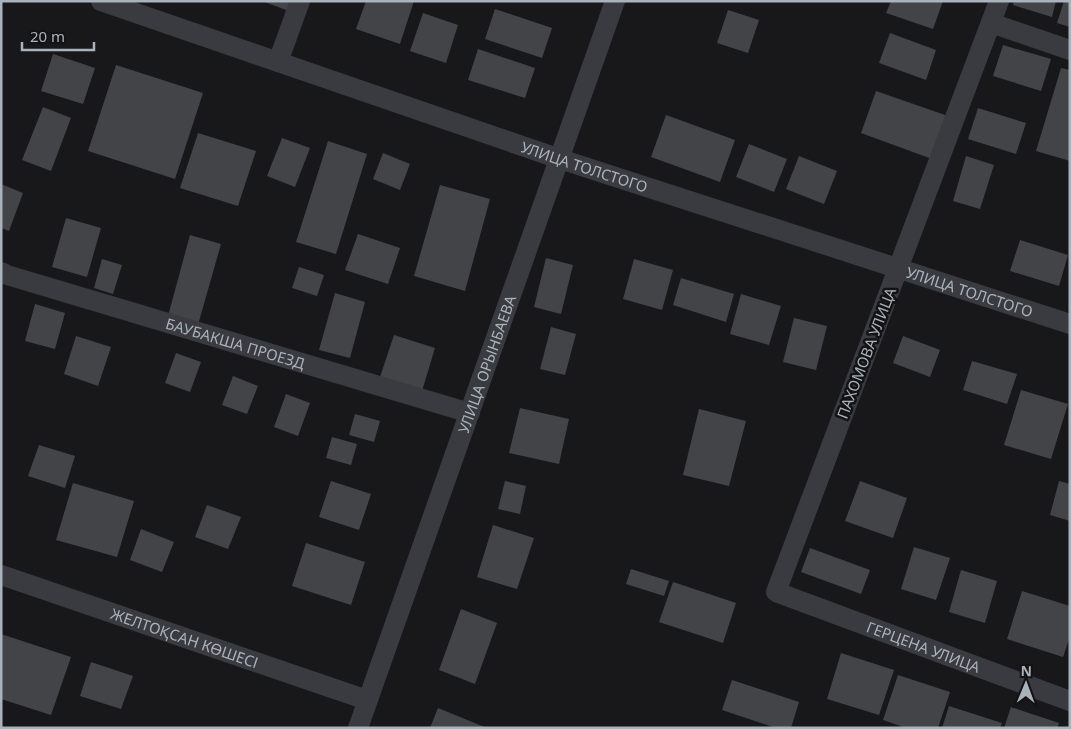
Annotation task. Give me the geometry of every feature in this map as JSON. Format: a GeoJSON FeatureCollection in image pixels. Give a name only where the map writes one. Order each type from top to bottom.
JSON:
{"type":"FeatureCollection","features":[{"type":"Feature","properties":{"kind":"street","name":"УЛИЦА ТОЛСТОГО"},"geometry":{"type":"LineString","coordinates":[[101,1],[560,159],[1070,324]]}},
{"type":"Feature","properties":{"kind":"street"},"geometry":{"type":"LineString","coordinates":[[278,62],[300,1]]}},
{"type":"Feature","properties":{"kind":"street","name":"УЛИЦА ОРЫНБАЕВА"},"geometry":{"type":"LineString","coordinates":[[358,728],[616,1]]}},
{"type":"Feature","properties":{"kind":"street","name":"ПАХОМОВА УЛИЦА"},"geometry":{"type":"LineString","coordinates":[[776,592],[999,1]]}},
{"type":"Feature","properties":{"kind":"street"},"geometry":{"type":"LineString","coordinates":[[991,23],[1070,50]]}},
{"type":"Feature","properties":{"kind":"street","name":"БАУБАКША ПРОЕЗД"},"geometry":{"type":"LineString","coordinates":[[1,272],[470,412]]}},
{"type":"Feature","properties":{"kind":"street","name":"ЖЕЛТОҚСАН КӨШЕСІ"},"geometry":{"type":"LineString","coordinates":[[1,575],[367,700]]}},
{"type":"Feature","properties":{"kind":"street","name":"ГЕРЦЕНА УЛИЦА"},"geometry":{"type":"LineString","coordinates":[[776,592],[1070,701]]}},
{"type":"Feature","properties":{"kind":"building"},"geometry":{"type":"Polygon","coordinates":[[[262,1],[292,1],[289,11],[262,1]]]}},
{"type":"Feature","properties":{"kind":"building"},"geometry":{"type":"Polygon","coordinates":[[[366,1],[414,1],[400,44],[356,29],[366,1]]]}},
{"type":"Feature","properties":{"kind":"building"},"geometry":{"type":"Polygon","coordinates":[[[891,1],[943,1],[933,29],[886,13],[891,1]]]}},
{"type":"Feature","properties":{"kind":"building"},"geometry":{"type":"Polygon","coordinates":[[[1014,1],[1056,1],[1052,17],[1013,5],[1014,1]]]}},
{"type":"Feature","properties":{"kind":"building"},"geometry":{"type":"Polygon","coordinates":[[[1064,1],[1070,1],[1070,27],[1057,23],[1064,1]]]}},
{"type":"Feature","properties":{"kind":"building"},"geometry":{"type":"Polygon","coordinates":[[[495,9],[552,28],[542,58],[485,39],[495,9]]]}},
{"type":"Feature","properties":{"kind":"building"},"geometry":{"type":"Polygon","coordinates":[[[728,10],[759,20],[748,53],[717,43],[728,10]]]}},
{"type":"Feature","properties":{"kind":"building"},"geometry":{"type":"Polygon","coordinates":[[[423,13],[458,25],[446,63],[410,51],[423,13]]]}},
{"type":"Feature","properties":{"kind":"building"},"geometry":{"type":"Polygon","coordinates":[[[890,33],[936,50],[926,80],[879,63],[890,33]]]}},
{"type":"Feature","properties":{"kind":"building"},"geometry":{"type":"Polygon","coordinates":[[[1003,45],[1051,59],[1041,91],[993,76],[1003,45]]]}},
{"type":"Feature","properties":{"kind":"building"},"geometry":{"type":"Polygon","coordinates":[[[478,49],[535,68],[525,98],[468,80],[478,49]]]}},
{"type":"Feature","properties":{"kind":"building"},"geometry":{"type":"Polygon","coordinates":[[[53,54],[95,68],[83,104],[41,91],[53,54]]]}},
{"type":"Feature","properties":{"kind":"building"},"geometry":{"type":"Polygon","coordinates":[[[116,65],[203,93],[175,179],[88,151],[116,65]]]}},
{"type":"Feature","properties":{"kind":"building"},"geometry":{"type":"Polygon","coordinates":[[[1061,68],[1070,70],[1070,161],[1036,151],[1061,68]]]}},
{"type":"Feature","properties":{"kind":"building"},"geometry":{"type":"Polygon","coordinates":[[[876,91],[948,116],[932,159],[861,133],[876,91]]]}},
{"type":"Feature","properties":{"kind":"building"},"geometry":{"type":"Polygon","coordinates":[[[43,107],[71,118],[51,171],[22,160],[43,107]]]}},
{"type":"Feature","properties":{"kind":"building"},"geometry":{"type":"Polygon","coordinates":[[[978,108],[1026,123],[1016,154],[968,139],[978,108]]]}},
{"type":"Feature","properties":{"kind":"building"},"geometry":{"type":"Polygon","coordinates":[[[666,115],[735,140],[720,182],[651,157],[666,115]]]}},
{"type":"Feature","properties":{"kind":"building"},"geometry":{"type":"Polygon","coordinates":[[[198,133],[256,151],[238,206],[180,188],[198,133]]]}},
{"type":"Feature","properties":{"kind":"building"},"geometry":{"type":"Polygon","coordinates":[[[282,138],[310,148],[295,187],[267,176],[282,138]]]}},
{"type":"Feature","properties":{"kind":"building"},"geometry":{"type":"Polygon","coordinates":[[[328,141],[367,154],[336,254],[296,242],[328,141]]]}},
{"type":"Feature","properties":{"kind":"building"},"geometry":{"type":"Polygon","coordinates":[[[749,144],[787,159],[774,192],[736,177],[749,144]]]}},
{"type":"Feature","properties":{"kind":"building"},"geometry":{"type":"Polygon","coordinates":[[[383,153],[410,164],[400,190],[373,179],[383,153]]]}},
{"type":"Feature","properties":{"kind":"building"},"geometry":{"type":"Polygon","coordinates":[[[799,156],[837,171],[824,204],[786,189],[799,156]]]}},
{"type":"Feature","properties":{"kind":"building"},"geometry":{"type":"Polygon","coordinates":[[[966,156],[994,165],[980,209],[953,201],[966,156]]]}},
{"type":"Feature","properties":{"kind":"building"},"geometry":{"type":"Polygon","coordinates":[[[1,184],[23,193],[9,231],[1,228],[1,184]]]}},
{"type":"Feature","properties":{"kind":"building"},"geometry":{"type":"Polygon","coordinates":[[[440,185],[490,199],[465,291],[414,276],[440,185]]]}},
{"type":"Feature","properties":{"kind":"building"},"geometry":{"type":"Polygon","coordinates":[[[66,218],[101,228],[87,277],[52,267],[66,218]]]}},
{"type":"Feature","properties":{"kind":"building"},"geometry":{"type":"Polygon","coordinates":[[[358,234],[400,248],[388,284],[345,270],[358,234]]]}},
{"type":"Feature","properties":{"kind":"building"},"geometry":{"type":"Polygon","coordinates":[[[190,235],[221,244],[198,325],[168,316],[190,235]]]}},
{"type":"Feature","properties":{"kind":"building"},"geometry":{"type":"Polygon","coordinates":[[[1020,240],[1068,255],[1059,286],[1010,271],[1020,240]]]}},
{"type":"Feature","properties":{"kind":"building"},"geometry":{"type":"Polygon","coordinates":[[[546,258],[573,265],[561,314],[534,307],[546,258]]]}},
{"type":"Feature","properties":{"kind":"building"},"geometry":{"type":"Polygon","coordinates":[[[102,259],[122,265],[113,294],[94,288],[102,259]]]}},
{"type":"Feature","properties":{"kind":"building"},"geometry":{"type":"Polygon","coordinates":[[[634,259],[673,270],[662,310],[623,299],[634,259]]]}},
{"type":"Feature","properties":{"kind":"building"},"geometry":{"type":"Polygon","coordinates":[[[299,267],[324,275],[317,296],[292,288],[299,267]]]}},
{"type":"Feature","properties":{"kind":"building"},"geometry":{"type":"Polygon","coordinates":[[[681,278],[734,294],[726,322],[673,305],[681,278]]]}},
{"type":"Feature","properties":{"kind":"building"},"geometry":{"type":"Polygon","coordinates":[[[335,293],[365,302],[350,358],[319,350],[335,293]]]}},
{"type":"Feature","properties":{"kind":"building"},"geometry":{"type":"Polygon","coordinates":[[[741,294],[781,306],[769,345],[730,334],[741,294]]]}},
{"type":"Feature","properties":{"kind":"building"},"geometry":{"type":"Polygon","coordinates":[[[35,304],[65,313],[55,349],[25,341],[35,304]]]}},
{"type":"Feature","properties":{"kind":"building"},"geometry":{"type":"Polygon","coordinates":[[[794,318],[827,326],[816,370],[783,362],[794,318]]]}},
{"type":"Feature","properties":{"kind":"building"},"geometry":{"type":"Polygon","coordinates":[[[551,327],[576,334],[565,375],[540,369],[551,327]]]}},
{"type":"Feature","properties":{"kind":"building"},"geometry":{"type":"Polygon","coordinates":[[[394,335],[435,348],[422,391],[380,377],[394,335]]]}},
{"type":"Feature","properties":{"kind":"building"},"geometry":{"type":"Polygon","coordinates":[[[76,336],[111,347],[98,386],[64,374],[76,336]]]}},
{"type":"Feature","properties":{"kind":"building"},"geometry":{"type":"Polygon","coordinates":[[[903,336],[940,350],[930,377],[893,363],[903,336]]]}},
{"type":"Feature","properties":{"kind":"building"},"geometry":{"type":"Polygon","coordinates":[[[176,353],[201,362],[190,392],[165,383],[176,353]]]}},
{"type":"Feature","properties":{"kind":"building"},"geometry":{"type":"Polygon","coordinates":[[[972,361],[1017,374],[1007,404],[963,390],[972,361]]]}},
{"type":"Feature","properties":{"kind":"building"},"geometry":{"type":"Polygon","coordinates":[[[233,376],[258,386],[247,414],[222,405],[233,376]]]}},
{"type":"Feature","properties":{"kind":"building"},"geometry":{"type":"Polygon","coordinates":[[[1021,390],[1068,404],[1051,459],[1004,445],[1021,390]]]}},
{"type":"Feature","properties":{"kind":"building"},"geometry":{"type":"Polygon","coordinates":[[[286,394],[310,403],[298,436],[274,427],[286,394]]]}},
{"type":"Feature","properties":{"kind":"building"},"geometry":{"type":"Polygon","coordinates":[[[520,408],[569,419],[559,464],[509,453],[520,408]]]}},
{"type":"Feature","properties":{"kind":"building"},"geometry":{"type":"Polygon","coordinates":[[[699,409],[746,421],[729,486],[683,475],[699,409]]]}},
{"type":"Feature","properties":{"kind":"building"},"geometry":{"type":"Polygon","coordinates":[[[355,414],[380,421],[374,442],[349,435],[355,414]]]}},
{"type":"Feature","properties":{"kind":"building"},"geometry":{"type":"Polygon","coordinates":[[[332,437],[357,444],[351,465],[326,458],[332,437]]]}},
{"type":"Feature","properties":{"kind":"building"},"geometry":{"type":"Polygon","coordinates":[[[39,445],[75,456],[65,488],[28,476],[39,445]]]}},
{"type":"Feature","properties":{"kind":"building"},"geometry":{"type":"Polygon","coordinates":[[[331,481],[371,494],[359,530],[319,517],[331,481]]]}},
{"type":"Feature","properties":{"kind":"building"},"geometry":{"type":"Polygon","coordinates":[[[505,481],[526,486],[520,514],[498,509],[505,481]]]}},
{"type":"Feature","properties":{"kind":"building"},"geometry":{"type":"Polygon","coordinates":[[[860,481],[907,498],[893,538],[845,521],[860,481]]]}},
{"type":"Feature","properties":{"kind":"building"},"geometry":{"type":"Polygon","coordinates":[[[1059,481],[1070,484],[1070,521],[1050,515],[1059,481]]]}},
{"type":"Feature","properties":{"kind":"building"},"geometry":{"type":"Polygon","coordinates":[[[73,483],[134,501],[117,557],[56,540],[73,483]]]}},
{"type":"Feature","properties":{"kind":"building"},"geometry":{"type":"Polygon","coordinates":[[[207,505],[241,517],[228,549],[195,537],[207,505]]]}},
{"type":"Feature","properties":{"kind":"building"},"geometry":{"type":"Polygon","coordinates":[[[493,525],[534,538],[517,589],[477,577],[493,525]]]}},
{"type":"Feature","properties":{"kind":"building"},"geometry":{"type":"Polygon","coordinates":[[[141,529],[174,542],[162,572],[130,560],[141,529]]]}},
{"type":"Feature","properties":{"kind":"building"},"geometry":{"type":"Polygon","coordinates":[[[306,543],[365,562],[351,605],[292,586],[306,543]]]}},
{"type":"Feature","properties":{"kind":"building"},"geometry":{"type":"Polygon","coordinates":[[[914,547],[950,558],[936,600],[901,589],[914,547]]]}},
{"type":"Feature","properties":{"kind":"building"},"geometry":{"type":"Polygon","coordinates":[[[810,548],[870,570],[861,594],[801,572],[810,548]]]}},
{"type":"Feature","properties":{"kind":"building"},"geometry":{"type":"Polygon","coordinates":[[[631,569],[669,581],[664,596],[626,584],[631,569]]]}},
{"type":"Feature","properties":{"kind":"building"},"geometry":{"type":"Polygon","coordinates":[[[961,570],[997,581],[985,623],[949,612],[961,570]]]}},
{"type":"Feature","properties":{"kind":"building"},"geometry":{"type":"Polygon","coordinates":[[[673,582],[736,603],[723,643],[659,622],[673,582]]]}},
{"type":"Feature","properties":{"kind":"building"},"geometry":{"type":"Polygon","coordinates":[[[1022,591],[1070,606],[1070,636],[1063,657],[1007,639],[1022,591]]]}},
{"type":"Feature","properties":{"kind":"building"},"geometry":{"type":"Polygon","coordinates":[[[461,609],[497,623],[475,684],[439,670],[461,609]]]}},
{"type":"Feature","properties":{"kind":"building"},"geometry":{"type":"Polygon","coordinates":[[[1,634],[71,657],[51,715],[1,699],[1,634]]]}},
{"type":"Feature","properties":{"kind":"building"},"geometry":{"type":"Polygon","coordinates":[[[841,653],[894,670],[879,715],[827,699],[841,653]]]}},
{"type":"Feature","properties":{"kind":"building"},"geometry":{"type":"Polygon","coordinates":[[[91,662],[133,676],[121,709],[80,696],[91,662]]]}},
{"type":"Feature","properties":{"kind":"building"},"geometry":{"type":"Polygon","coordinates":[[[898,675],[950,692],[938,728],[906,728],[883,720],[898,675]]]}},
{"type":"Feature","properties":{"kind":"building"},"geometry":{"type":"Polygon","coordinates":[[[732,680],[799,702],[791,728],[776,728],[722,710],[732,680]]]}},
{"type":"Feature","properties":{"kind":"building"},"geometry":{"type":"Polygon","coordinates":[[[949,706],[1002,723],[1000,728],[942,728],[949,706]]]}},
{"type":"Feature","properties":{"kind":"building"},"geometry":{"type":"Polygon","coordinates":[[[1011,707],[1059,723],[1057,728],[1004,728],[1011,707]]]}},
{"type":"Feature","properties":{"kind":"building"},"geometry":{"type":"Polygon","coordinates":[[[438,708],[487,728],[430,728],[438,708]]]}}]}
